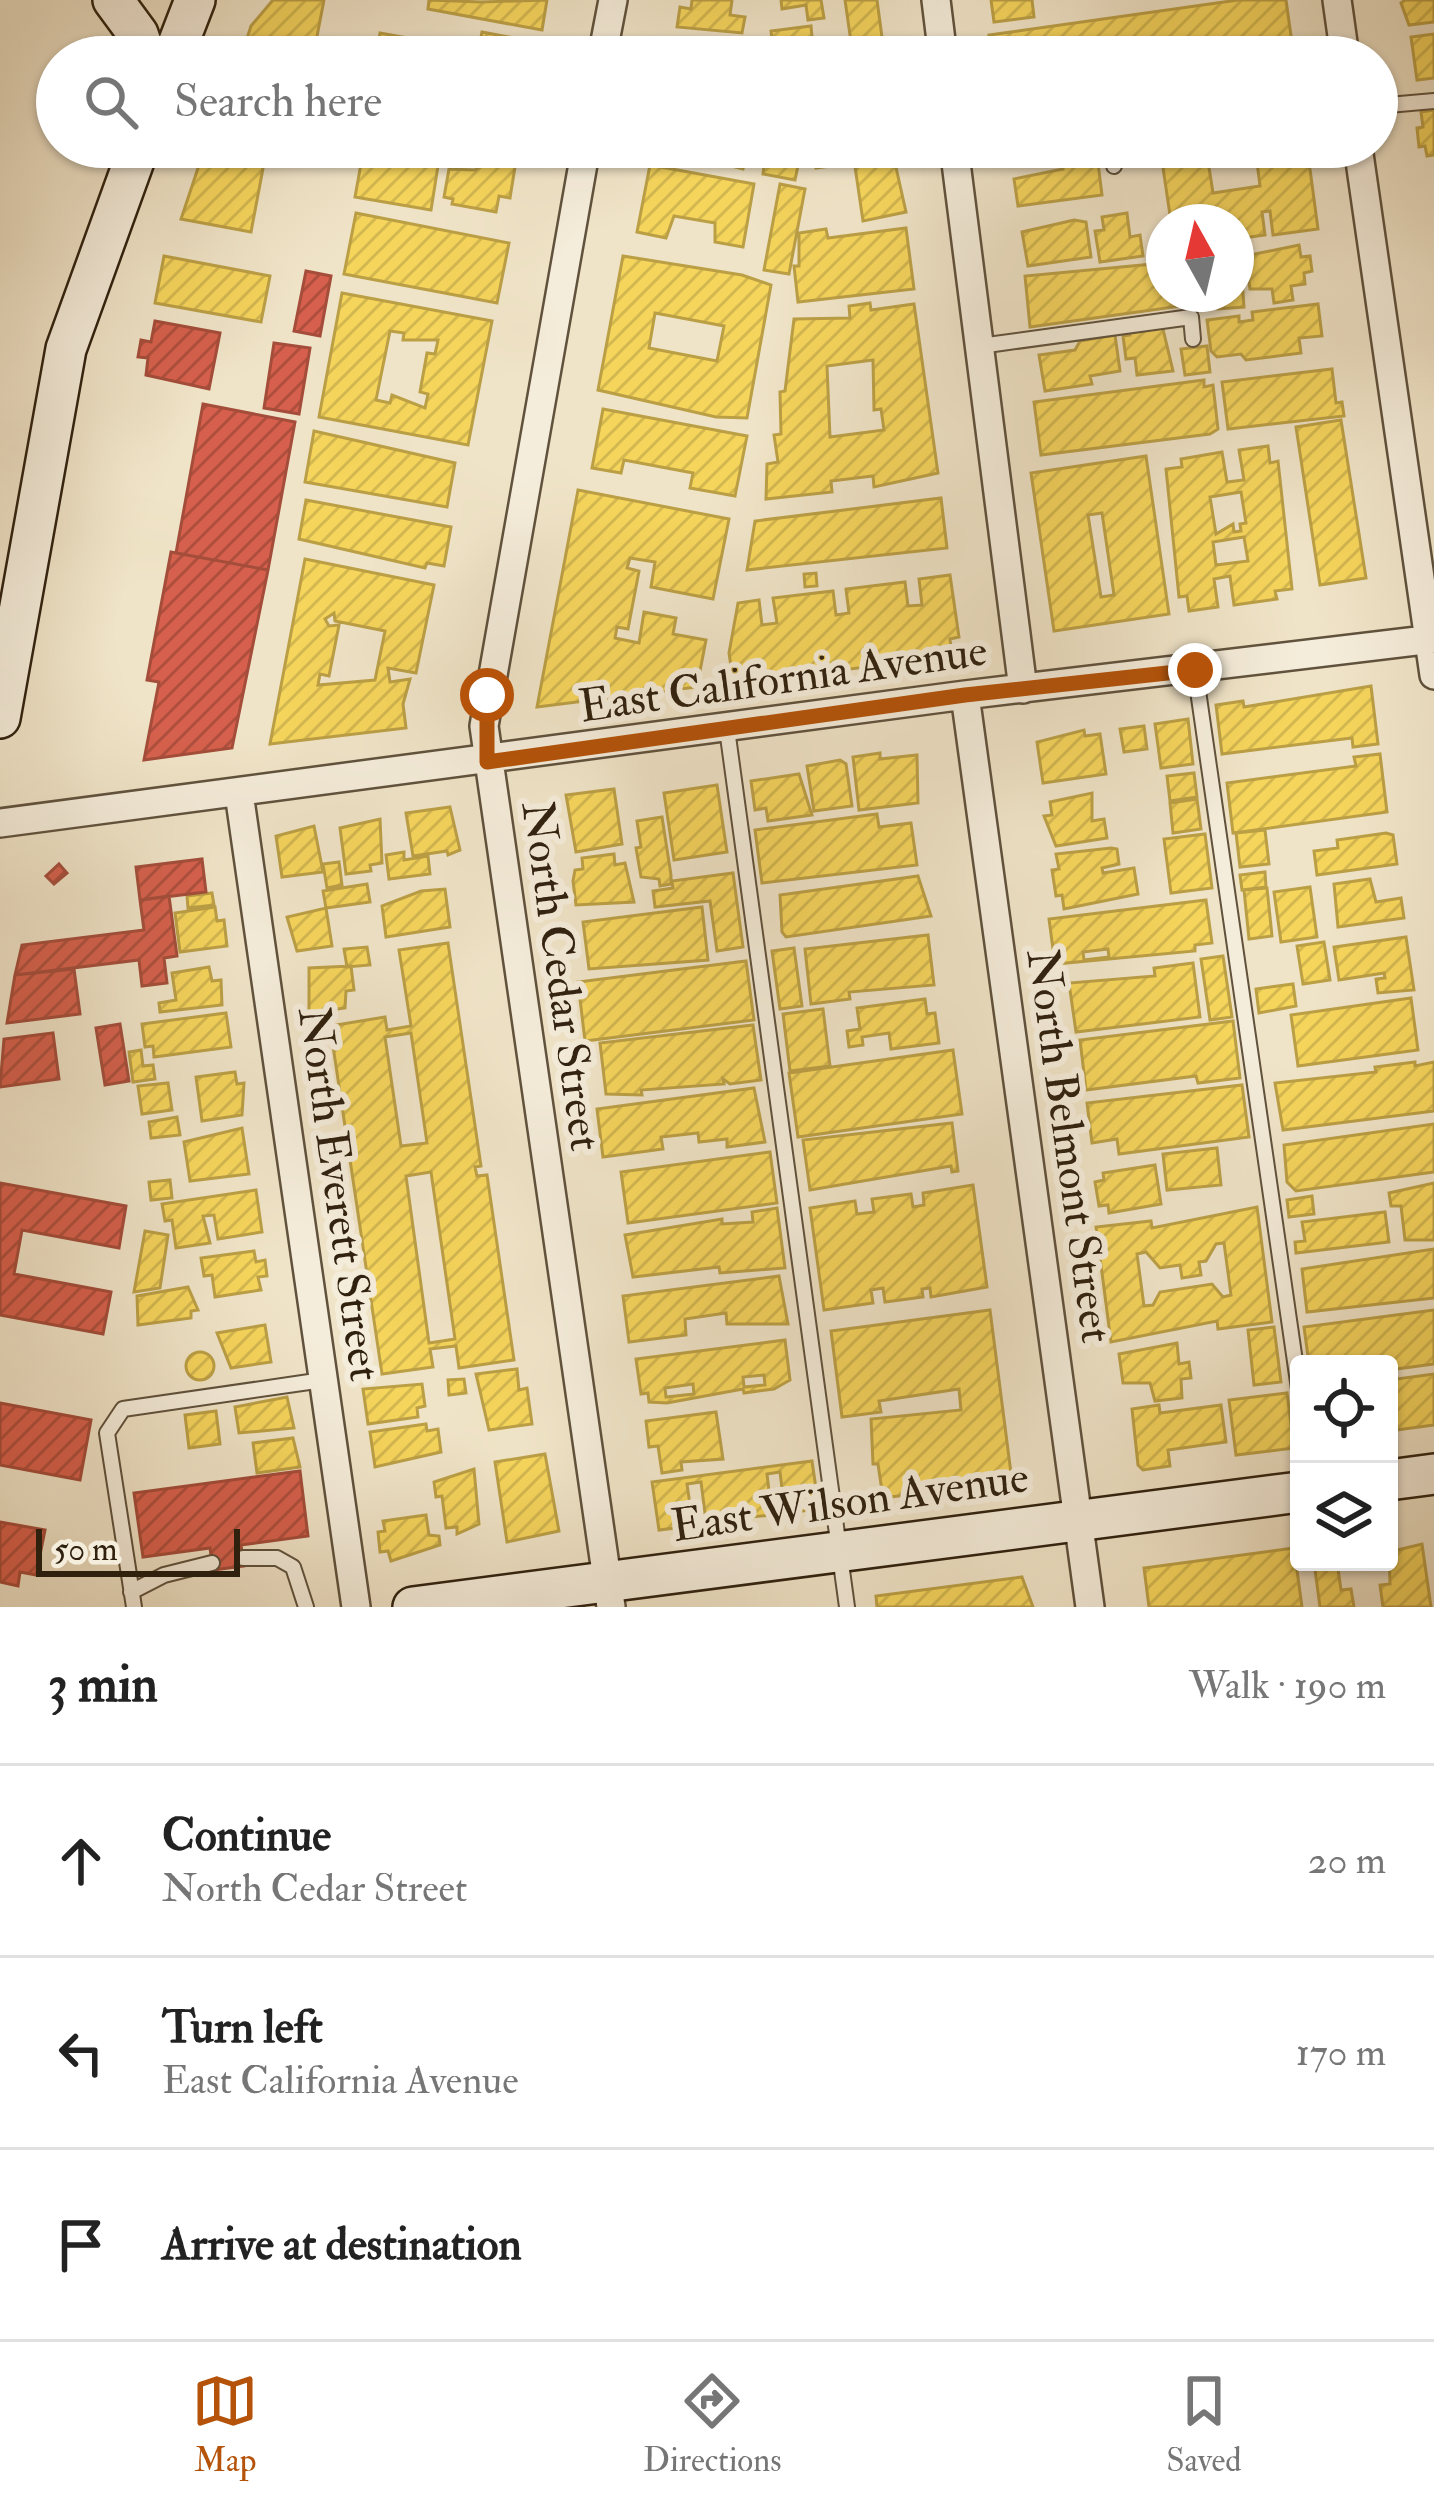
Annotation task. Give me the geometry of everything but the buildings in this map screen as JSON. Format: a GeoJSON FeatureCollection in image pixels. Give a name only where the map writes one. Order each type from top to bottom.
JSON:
{"type":"FeatureCollection","features":[{"type":"Feature","properties":{"kind":"street"},"geometry":{"type":"LineString","coordinates":[[113,0],[139,36]]}},
{"type":"Feature","properties":{"kind":"street"},"geometry":{"type":"LineString","coordinates":[[181,36],[195,0]]}},
{"type":"Feature","properties":{"kind":"street"},"geometry":{"type":"LineString","coordinates":[[606,36],[613,0]]}},
{"type":"Feature","properties":{"kind":"street"},"geometry":{"type":"LineString","coordinates":[[936,0],[940,36]]}},
{"type":"Feature","properties":{"kind":"street"},"geometry":{"type":"LineString","coordinates":[[1337,0],[1342,36]]}},
{"type":"Feature","properties":{"kind":"street"},"geometry":{"type":"LineString","coordinates":[[0,718],[66,350],[131,168]]}},
{"type":"Feature","properties":{"kind":"street","name":"North Cedar Street"},"geometry":{"type":"LineString","coordinates":[[582,168],[487,695],[487,762],[609,1594]]}},
{"type":"Feature","properties":{"kind":"street"},"geometry":{"type":"LineString","coordinates":[[957,168],[1023,689]]}},
{"type":"Feature","properties":{"kind":"street"},"geometry":{"type":"LineString","coordinates":[[1361,168],[1434,675]]}},
{"type":"Feature","properties":{"kind":"street","name":"East California Avenue"},"geometry":{"type":"LineString","coordinates":[[0,823],[965,695],[1432,640]]}},
{"type":"Feature","properties":{"kind":"street","name":"North Belmont Street"},"geometry":{"type":"LineString","coordinates":[[965,695],[1090,1607]]}},
{"type":"Feature","properties":{"kind":"street","name":"North Everett Street"},"geometry":{"type":"LineString","coordinates":[[239,793],[356,1607]]}},
{"type":"Feature","properties":{"kind":"street"},"geometry":{"type":"LineString","coordinates":[[1398,1479],[1434,1474]]}},
{"type":"Feature","properties":{"kind":"street","name":"East Wilson Avenue"},"geometry":{"type":"LineString","coordinates":[[413,1607],[609,1594],[839,1552],[1290,1493]]}},
{"type":"Feature","properties":{"kind":"lane"},"geometry":{"type":"LineString","coordinates":[[1398,104],[1434,101]]}},
{"type":"Feature","properties":{"kind":"lane"},"geometry":{"type":"LineString","coordinates":[[980,346],[1190,317],[1193,339]]}},
{"type":"Feature","properties":{"kind":"lane"},"geometry":{"type":"LineString","coordinates":[[1195,670],[1294,1355]]}},
{"type":"Feature","properties":{"kind":"lane"},"geometry":{"type":"LineString","coordinates":[[727,729],[847,1607]]}},
{"type":"Feature","properties":{"kind":"lane"},"geometry":{"type":"LineString","coordinates":[[212,1563],[164,1575],[132,1599],[107,1433],[123,1409],[323,1380]]}},
{"type":"Feature","properties":{"kind":"lane"},"geometry":{"type":"LineString","coordinates":[[243,1558],[277,1558],[293,1567],[306,1607]]}},
{"type":"Feature","properties":{"kind":"route"},"geometry":{"type":"LineString","coordinates":[[487,695],[487,762],[965,695],[1195,670]]}}]}
